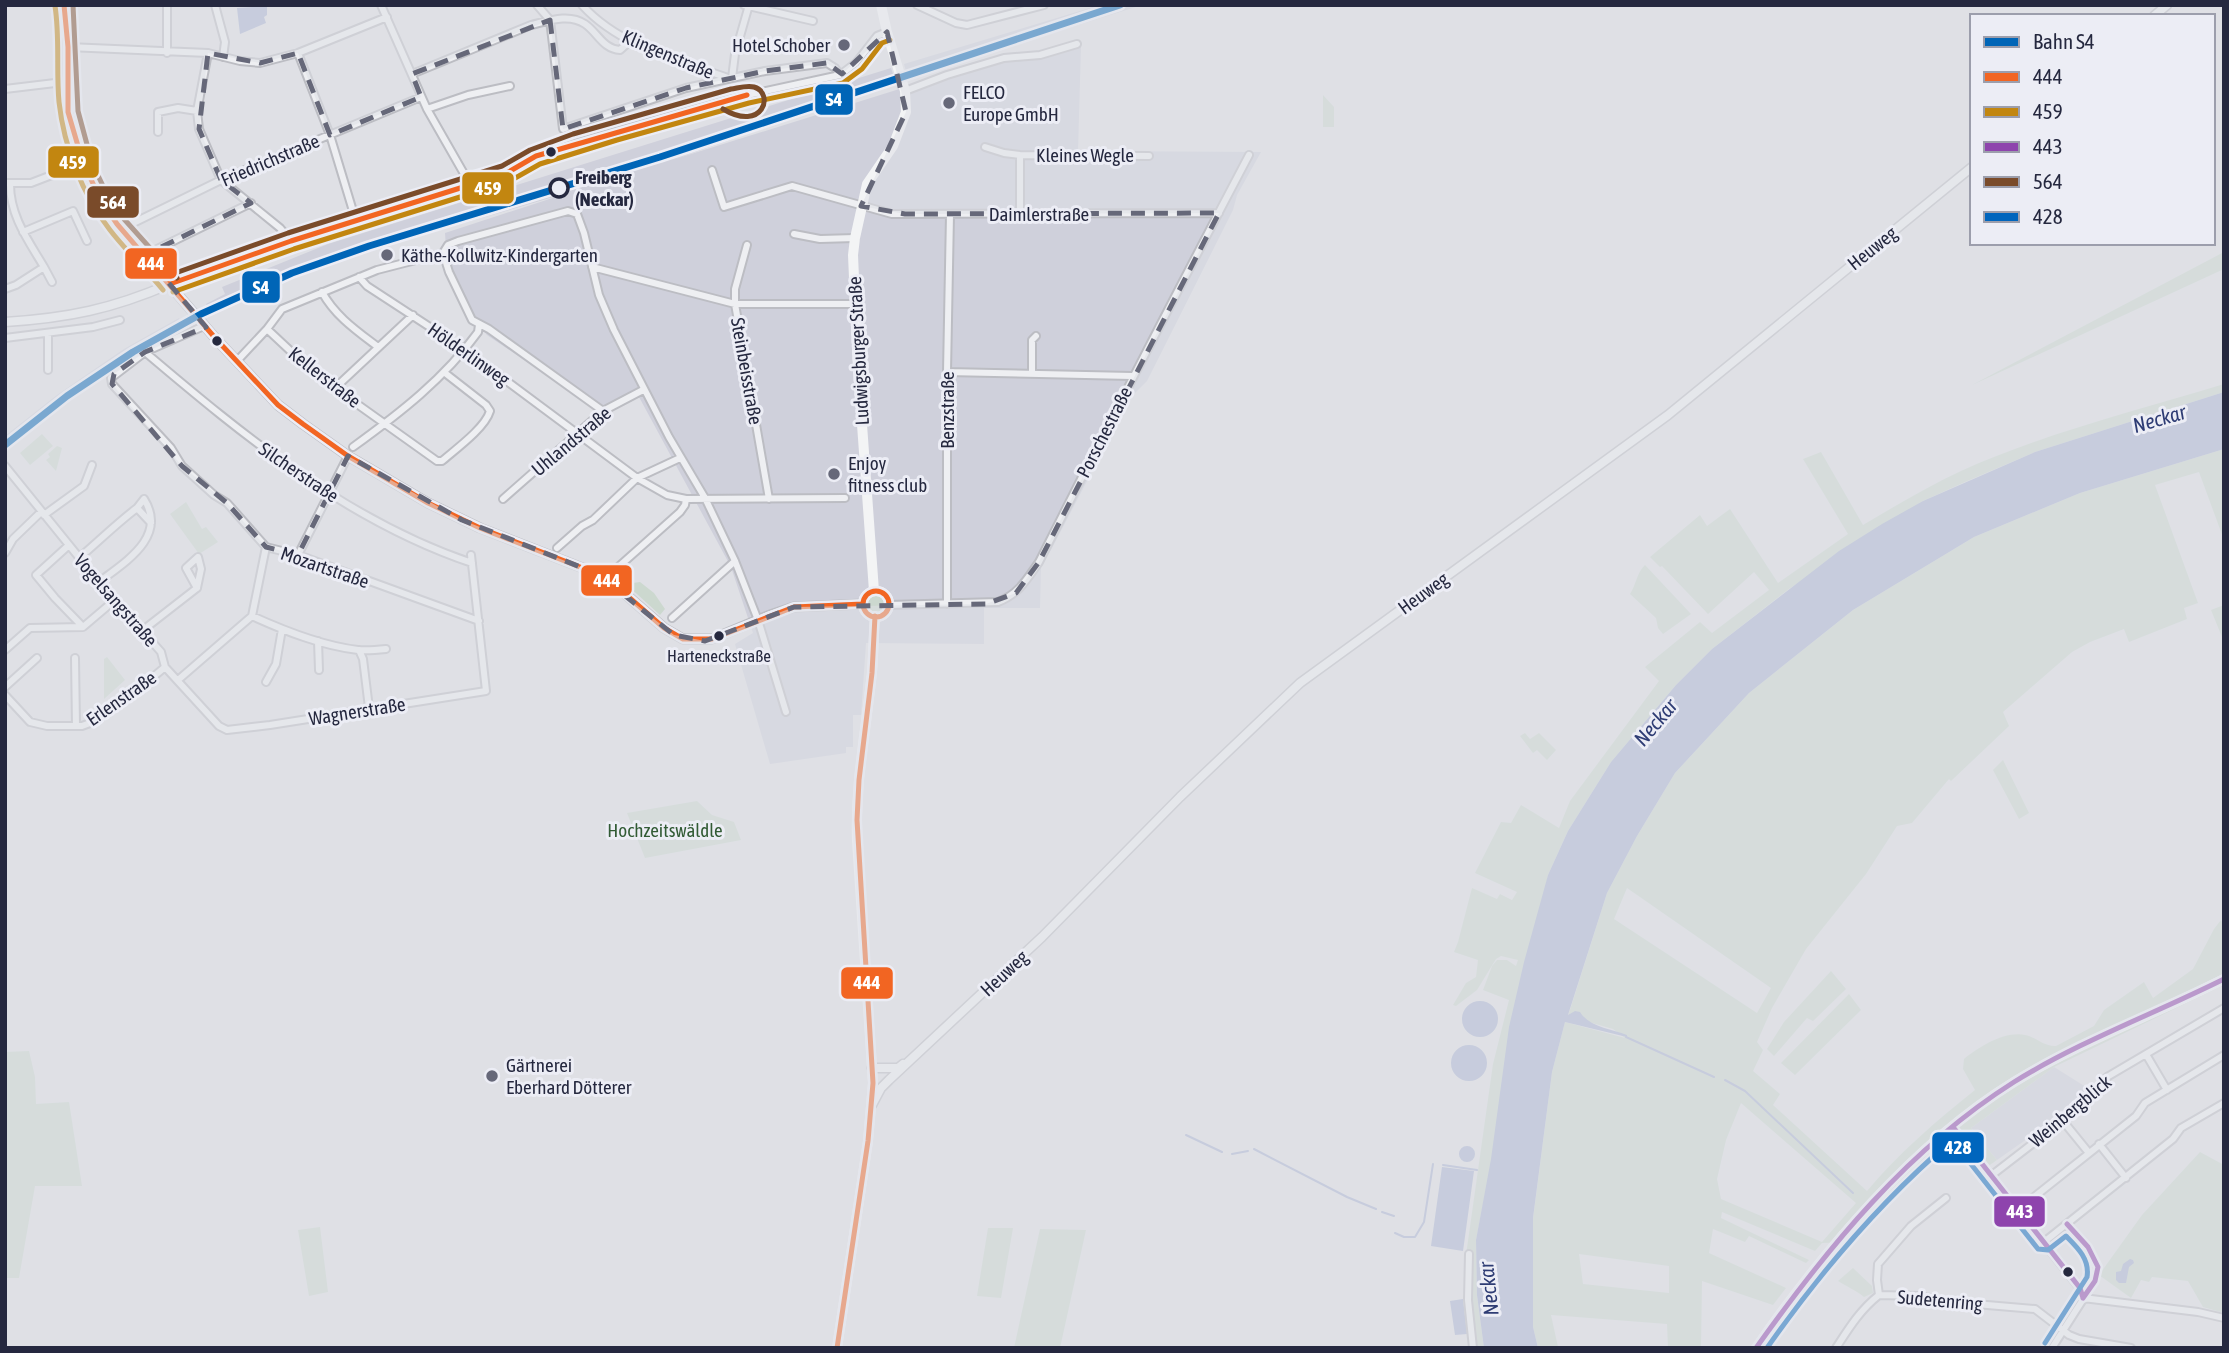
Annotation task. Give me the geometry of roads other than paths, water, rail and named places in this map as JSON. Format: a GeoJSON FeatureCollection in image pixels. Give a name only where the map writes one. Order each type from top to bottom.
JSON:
{"type":"FeatureCollection","features":[{"type":"Feature","properties":{"kind":"main road","name":"Ludwigsburger Straße"},"geometry":{"type":"LineString","coordinates":[[874,591],[854,304],[855,238],[867,184],[893,146],[906,112],[905,91],[881,5]]}},
{"type":"Feature","properties":{"kind":"main road"},"geometry":{"type":"LineString","coordinates":[[874,591],[885,594],[889,605],[885,613],[875,616],[868,613],[863,604],[867,595],[874,591]]}},
{"type":"Feature","properties":{"kind":"main road"},"geometry":{"type":"LineString","coordinates":[[837,1348],[871,1107],[872,1068],[856,841],[857,789],[872,676],[875,616]]}},
{"type":"Feature","properties":{"kind":"main road"},"geometry":{"type":"LineString","coordinates":[[1756,1348],[1815,1269],[1872,1203],[1953,1127],[1999,1091],[2054,1059],[2224,979]]}},
{"type":"Feature","properties":{"kind":"street"},"geometry":{"type":"LineString","coordinates":[[64,5],[68,47],[68,112],[83,163],[101,200],[121,229],[204,326],[278,405],[348,456],[408,492],[462,520],[598,574],[674,635],[691,640],[712,639],[794,607],[863,604]]}},
{"type":"Feature","properties":{"kind":"street"},"geometry":{"type":"LineString","coordinates":[[167,5],[167,52]]}},
{"type":"Feature","properties":{"kind":"street"},"geometry":{"type":"LineString","coordinates":[[215,5],[225,42],[223,57]]}},
{"type":"Feature","properties":{"kind":"street"},"geometry":{"type":"LineString","coordinates":[[381,5],[421,97],[471,186]]}},
{"type":"Feature","properties":{"kind":"street"},"geometry":{"type":"LineString","coordinates":[[537,5],[550,20],[563,129],[687,88],[731,78],[737,41],[747,6],[813,20]]}},
{"type":"Feature","properties":{"kind":"street","name":"Klingenstraße"},"geometry":{"type":"LineString","coordinates":[[582,5],[607,27],[630,41],[731,78],[827,63],[840,75]]}},
{"type":"Feature","properties":{"kind":"street"},"geometry":{"type":"LineString","coordinates":[[917,5],[956,23],[967,25],[1044,5]]}},
{"type":"Feature","properties":{"kind":"street"},"geometry":{"type":"LineString","coordinates":[[68,47],[208,53],[260,63],[298,53],[387,17]]}},
{"type":"Feature","properties":{"kind":"street"},"geometry":{"type":"LineString","coordinates":[[412,74],[531,25],[550,20],[574,20],[584,23],[613,50],[620,50],[630,41]]}},
{"type":"Feature","properties":{"kind":"street"},"geometry":{"type":"LineString","coordinates":[[5,322],[66,316],[131,301],[215,266],[505,174],[536,156],[726,100],[840,75],[856,63],[870,42],[887,32]]}},
{"type":"Feature","properties":{"kind":"street"},"geometry":{"type":"LineString","coordinates":[[905,91],[985,63],[1040,55],[1077,44]]}},
{"type":"Feature","properties":{"kind":"street"},"geometry":{"type":"LineString","coordinates":[[208,53],[197,111],[199,128],[221,180],[280,228],[291,241]]}},
{"type":"Feature","properties":{"kind":"street"},"geometry":{"type":"LineString","coordinates":[[298,53],[330,135],[356,221]]}},
{"type":"Feature","properties":{"kind":"street"},"geometry":{"type":"LineString","coordinates":[[5,89],[55,83]]}},
{"type":"Feature","properties":{"kind":"street"},"geometry":{"type":"LineString","coordinates":[[427,109],[468,95],[510,86]]}},
{"type":"Feature","properties":{"kind":"street","name":"Friedrichstraße"},"geometry":{"type":"LineString","coordinates":[[121,229],[221,180],[421,97]]}},
{"type":"Feature","properties":{"kind":"street"},"geometry":{"type":"LineString","coordinates":[[158,132],[158,112],[178,108],[197,111]]}},
{"type":"Feature","properties":{"kind":"street","name":"Kleines Wegle"},"geometry":{"type":"LineString","coordinates":[[985,147],[1020,155],[1149,156]]}},
{"type":"Feature","properties":{"kind":"street","name":"Kleines Wegle"},"geometry":{"type":"LineString","coordinates":[[1020,155],[1020,214]]}},
{"type":"Feature","properties":{"kind":"street","name":"Porschestraße"},"geometry":{"type":"LineString","coordinates":[[889,605],[998,602],[1009,598],[1024,584],[1039,562],[1132,376],[1250,155]]}},
{"type":"Feature","properties":{"kind":"street"},"geometry":{"type":"LineString","coordinates":[[52,282],[15,218],[8,183],[31,183],[83,163]]}},
{"type":"Feature","properties":{"kind":"street","name":"Heuweg"},"geometry":{"type":"LineString","coordinates":[[871,1107],[881,1088],[1042,937],[1144,832],[1300,683],[1668,415],[1970,169]]}},
{"type":"Feature","properties":{"kind":"street","name":"Daimlerstraße"},"geometry":{"type":"LineString","coordinates":[[712,170],[724,207],[792,186],[892,214],[1219,213]]}},
{"type":"Feature","properties":{"kind":"street"},"geometry":{"type":"LineString","coordinates":[[145,255],[251,203]]}},
{"type":"Feature","properties":{"kind":"street"},"geometry":{"type":"LineString","coordinates":[[23,232],[73,211],[87,241]]}},
{"type":"Feature","properties":{"kind":"street"},"geometry":{"type":"LineString","coordinates":[[237,361],[282,309],[377,270],[443,253],[448,245],[458,241],[568,211],[577,214],[599,295],[643,390],[705,498],[735,561],[758,620],[786,712]]}},
{"type":"Feature","properties":{"kind":"street","name":"Benzstraße"},"geometry":{"type":"LineString","coordinates":[[947,604],[950,215]]}},
{"type":"Feature","properties":{"kind":"street"},"geometry":{"type":"LineString","coordinates":[[5,222],[15,218]]}},
{"type":"Feature","properties":{"kind":"street"},"geometry":{"type":"LineString","coordinates":[[794,234],[820,239],[855,238]]}},
{"type":"Feature","properties":{"kind":"street","name":"Steinbeisstraße"},"geometry":{"type":"LineString","coordinates":[[747,245],[734,289],[735,304],[769,499]]}},
{"type":"Feature","properties":{"kind":"street"},"geometry":{"type":"LineString","coordinates":[[443,253],[472,320],[489,329],[603,411]]}},
{"type":"Feature","properties":{"kind":"street"},"geometry":{"type":"LineString","coordinates":[[5,289],[44,267]]}},
{"type":"Feature","properties":{"kind":"street"},"geometry":{"type":"LineString","coordinates":[[592,267],[735,304],[854,304]]}},
{"type":"Feature","properties":{"kind":"street","name":"Hölderlinweg"},"geometry":{"type":"LineString","coordinates":[[359,278],[465,349],[637,478],[667,495],[686,499]]}},
{"type":"Feature","properties":{"kind":"street"},"geometry":{"type":"LineString","coordinates":[[323,292],[329,303],[350,326],[378,347]]}},
{"type":"Feature","properties":{"kind":"street"},"geometry":{"type":"LineString","coordinates":[[335,388],[413,315]]}},
{"type":"Feature","properties":{"kind":"street"},"geometry":{"type":"LineString","coordinates":[[5,338],[93,327],[120,320]]}},
{"type":"Feature","properties":{"kind":"street"},"geometry":{"type":"LineString","coordinates":[[353,447],[445,373],[478,332],[479,325]]}},
{"type":"Feature","properties":{"kind":"street"},"geometry":{"type":"LineString","coordinates":[[145,352],[204,326]]}},
{"type":"Feature","properties":{"kind":"street","name":"Kellerstraße"},"geometry":{"type":"LineString","coordinates":[[267,329],[315,373],[436,461],[442,461],[488,419],[490,411],[445,373]]}},
{"type":"Feature","properties":{"kind":"street"},"geometry":{"type":"LineString","coordinates":[[48,333],[48,370]]}},
{"type":"Feature","properties":{"kind":"street"},"geometry":{"type":"LineString","coordinates":[[1032,374],[1032,340],[1036,336]]}},
{"type":"Feature","properties":{"kind":"street","name":"Mozartstraße"},"geometry":{"type":"LineString","coordinates":[[145,352],[114,374],[111,378],[112,384],[171,448],[182,466],[227,503],[266,547],[298,555],[479,621]]}},
{"type":"Feature","properties":{"kind":"street","name":"Silcherstraße"},"geometry":{"type":"LineString","coordinates":[[145,352],[225,420],[329,495],[409,537],[471,559],[479,621]]}},
{"type":"Feature","properties":{"kind":"street"},"geometry":{"type":"LineString","coordinates":[[947,372],[1132,376]]}},
{"type":"Feature","properties":{"kind":"street","name":"Uhlandstraße"},"geometry":{"type":"LineString","coordinates":[[503,499],[603,411],[643,390]]}},
{"type":"Feature","properties":{"kind":"street"},"geometry":{"type":"LineString","coordinates":[[298,555],[348,456]]}},
{"type":"Feature","properties":{"kind":"street"},"geometry":{"type":"LineString","coordinates":[[557,548],[593,520],[637,478],[680,458]]}},
{"type":"Feature","properties":{"kind":"street"},"geometry":{"type":"LineString","coordinates":[[5,553],[13,539],[84,486],[92,465]]}},
{"type":"Feature","properties":{"kind":"street","name":"Vogelsangstraße"},"geometry":{"type":"LineString","coordinates":[[5,466],[99,582],[161,652],[165,667],[219,726],[227,730]]}},
{"type":"Feature","properties":{"kind":"street"},"geometry":{"type":"LineString","coordinates":[[616,569],[680,512],[686,499],[845,498]]}},
{"type":"Feature","properties":{"kind":"street"},"geometry":{"type":"LineString","coordinates":[[79,558],[144,499],[151,511],[151,523],[145,544],[99,582]]}},
{"type":"Feature","properties":{"kind":"street"},"geometry":{"type":"LineString","coordinates":[[69,545],[36,575],[83,626]]}},
{"type":"Feature","properties":{"kind":"street"},"geometry":{"type":"LineString","coordinates":[[178,680],[252,616],[266,547]]}},
{"type":"Feature","properties":{"kind":"street"},"geometry":{"type":"LineString","coordinates":[[672,618],[735,561]]}},
{"type":"Feature","properties":{"kind":"street"},"geometry":{"type":"LineString","coordinates":[[143,630],[197,588]]}},
{"type":"Feature","properties":{"kind":"street"},"geometry":{"type":"LineString","coordinates":[[5,650],[30,628],[83,626],[116,599]]}},
{"type":"Feature","properties":{"kind":"street"},"geometry":{"type":"LineString","coordinates":[[252,616],[318,640],[359,650],[386,649]]}},
{"type":"Feature","properties":{"kind":"street","name":"Wagnerstraße"},"geometry":{"type":"LineString","coordinates":[[227,730],[486,691],[479,621]]}},
{"type":"Feature","properties":{"kind":"street"},"geometry":{"type":"LineString","coordinates":[[266,682],[276,664],[282,629]]}},
{"type":"Feature","properties":{"kind":"street"},"geometry":{"type":"LineString","coordinates":[[318,640],[319,670]]}},
{"type":"Feature","properties":{"kind":"street"},"geometry":{"type":"LineString","coordinates":[[359,650],[363,659],[369,708]]}},
{"type":"Feature","properties":{"kind":"street"},"geometry":{"type":"LineString","coordinates":[[5,687],[37,658]]}},
{"type":"Feature","properties":{"kind":"street"},"geometry":{"type":"LineString","coordinates":[[75,658],[76,726]]}},
{"type":"Feature","properties":{"kind":"street","name":"Erlenstraße"},"geometry":{"type":"LineString","coordinates":[[5,695],[30,722],[47,726],[76,726],[90,723],[165,667]]}},
{"type":"Feature","properties":{"kind":"street","name":"Weinbergblick"},"geometry":{"type":"LineString","coordinates":[[1992,1175],[2096,1094],[2107,1077],[2147,1056],[2224,1008]]}},
{"type":"Feature","properties":{"kind":"street"},"geometry":{"type":"LineString","coordinates":[[2018,1209],[2136,1116],[2145,1102],[2224,1055]]}},
{"type":"Feature","properties":{"kind":"street"},"geometry":{"type":"LineString","coordinates":[[2147,1056],[2167,1090]]}},
{"type":"Feature","properties":{"kind":"street"},"geometry":{"type":"LineString","coordinates":[[872,1068],[898,1068],[910,1061]]}},
{"type":"Feature","properties":{"kind":"street"},"geometry":{"type":"LineString","coordinates":[[872,1068],[883,1076],[895,1075]]}},
{"type":"Feature","properties":{"kind":"street"},"geometry":{"type":"LineString","coordinates":[[2044,1241],[2126,1178],[2173,1139],[2182,1128],[2224,1103]]}},
{"type":"Feature","properties":{"kind":"street"},"geometry":{"type":"LineString","coordinates":[[2063,1121],[2089,1153]]}},
{"type":"Feature","properties":{"kind":"street"},"geometry":{"type":"LineString","coordinates":[[1953,1127],[2080,1288],[2083,1298],[2052,1348]]}},
{"type":"Feature","properties":{"kind":"street"},"geometry":{"type":"LineString","coordinates":[[2099,1144],[2126,1178]]}},
{"type":"Feature","properties":{"kind":"street"},"geometry":{"type":"LineString","coordinates":[[1879,1295],[1878,1264],[1910,1226],[1947,1198]]}},
{"type":"Feature","properties":{"kind":"street"},"geometry":{"type":"LineString","coordinates":[[1469,1254],[1468,1300],[1474,1348]]}},
{"type":"Feature","properties":{"kind":"street","name":"Sudetenring"},"geometry":{"type":"LineString","coordinates":[[1836,1348],[1853,1321],[1866,1305],[1879,1295],[1919,1296],[1952,1302],[2035,1309],[2083,1344],[2129,1348]]}},
{"type":"Feature","properties":{"kind":"street"},"geometry":{"type":"LineString","coordinates":[[2083,1298],[2198,1312],[2224,1318]]}},
{"type":"Feature","properties":{"kind":"water"},"geometry":{"type":"Polygon","coordinates":[[[267,6],[267,15],[264,17],[266,23],[240,34],[237,8],[267,6]]]}},
{"type":"Feature","properties":{"kind":"water","name":"Neckar"},"geometry":{"type":"Polygon","coordinates":[[[2224,392],[2224,449],[2080,493],[1974,537],[1853,610],[1749,693],[1675,773],[1607,893],[1568,1015],[1575,1011],[1580,1012],[1589,1021],[1627,1037],[1565,1022],[1552,1072],[1533,1218],[1533,1327],[1538,1348],[1484,1348],[1477,1295],[1476,1240],[1491,1159],[1509,1027],[1548,875],[1568,831],[1611,762],[1676,685],[1712,649],[1839,551],[1882,524],[1923,501],[2035,452],[2224,392]]]}},
{"type":"Feature","properties":{"kind":"water"},"geometry":{"type":"Polygon","coordinates":[[[1480,1001],[1493,1006],[1498,1019],[1493,1032],[1480,1037],[1467,1032],[1462,1019],[1467,1006],[1480,1001]]]}},
{"type":"Feature","properties":{"kind":"water"},"geometry":{"type":"Polygon","coordinates":[[[1469,1045],[1482,1050],[1487,1063],[1482,1076],[1469,1081],[1456,1076],[1451,1063],[1456,1050],[1469,1045]]]}},
{"type":"Feature","properties":{"kind":"water"},"geometry":{"type":"Polygon","coordinates":[[[1464,1146],[1470,1146],[1475,1154],[1473,1160],[1464,1162],[1459,1157],[1459,1151],[1464,1146]]]}},
{"type":"Feature","properties":{"kind":"water"},"geometry":{"type":"Polygon","coordinates":[[[1442,1167],[1474,1171],[1463,1251],[1431,1246],[1442,1167]]]}},
{"type":"Feature","properties":{"kind":"water"},"geometry":{"type":"Polygon","coordinates":[[[2130,1259],[2134,1263],[2129,1267],[2126,1283],[2119,1283],[2116,1280],[2116,1272],[2121,1271],[2123,1264],[2130,1259]]]}},
{"type":"Feature","properties":{"kind":"water"},"geometry":{"type":"Polygon","coordinates":[[[1463,1299],[1467,1334],[1455,1335],[1450,1301],[1463,1299]]]}},
{"type":"Feature","properties":{"kind":"waterway"},"geometry":{"type":"LineString","coordinates":[[1626,1037],[1714,1077]]}},
{"type":"Feature","properties":{"kind":"waterway"},"geometry":{"type":"LineString","coordinates":[[1725,1080],[1745,1091],[1853,1193]]}},
{"type":"Feature","properties":{"kind":"waterway"},"geometry":{"type":"LineString","coordinates":[[1186,1135],[1222,1152]]}},
{"type":"Feature","properties":{"kind":"waterway"},"geometry":{"type":"LineString","coordinates":[[1254,1149],[1376,1209]]}},
{"type":"Feature","properties":{"kind":"waterway"},"geometry":{"type":"LineString","coordinates":[[1232,1154],[1248,1151]]}},
{"type":"Feature","properties":{"kind":"waterway"},"geometry":{"type":"LineString","coordinates":[[1395,1233],[1404,1237],[1415,1237],[1424,1222],[1433,1164]]}},
{"type":"Feature","properties":{"kind":"waterway"},"geometry":{"type":"LineString","coordinates":[[1443,1165],[1477,1170]]}},
{"type":"Feature","properties":{"kind":"waterway"},"geometry":{"type":"LineString","coordinates":[[1382,1212],[1394,1216]]}},
{"type":"Feature","properties":{"kind":"rail line","name":"S4"},"geometry":{"type":"LineString","coordinates":[[5,445],[67,396],[133,352],[201,314],[292,273],[369,246],[660,157],[1120,5]]}},
{"type":"Feature","properties":{"kind":"place","name":"Hotel Schober"},"geometry":{"type":"Point","coordinates":[844,45]}},
{"type":"Feature","properties":{"kind":"place","name":"FELCO Europe GmbH"},"geometry":{"type":"Point","coordinates":[949,103]}},
{"type":"Feature","properties":{"kind":"place","name":"Freiberg (Neckar)"},"geometry":{"type":"Point","coordinates":[559,188]}},
{"type":"Feature","properties":{"kind":"place","name":"Käthe-Kollwitz-Kindergarten"},"geometry":{"type":"Point","coordinates":[387,255]}},
{"type":"Feature","properties":{"kind":"place","name":"Enjoy fitness club"},"geometry":{"type":"Point","coordinates":[834,474]}},
{"type":"Feature","properties":{"kind":"place","name":"Harteneckstraße"},"geometry":{"type":"Point","coordinates":[719,636]}},
{"type":"Feature","properties":{"kind":"place","name":"Gärtnerei Eberhard Dötterer"},"geometry":{"type":"Point","coordinates":[492,1076]}},
{"type":"Feature","properties":{"kind":"park label","name":"Hochzeitswäldle"},"geometry":{"type":"Point","coordinates":[665,830]}}]}
